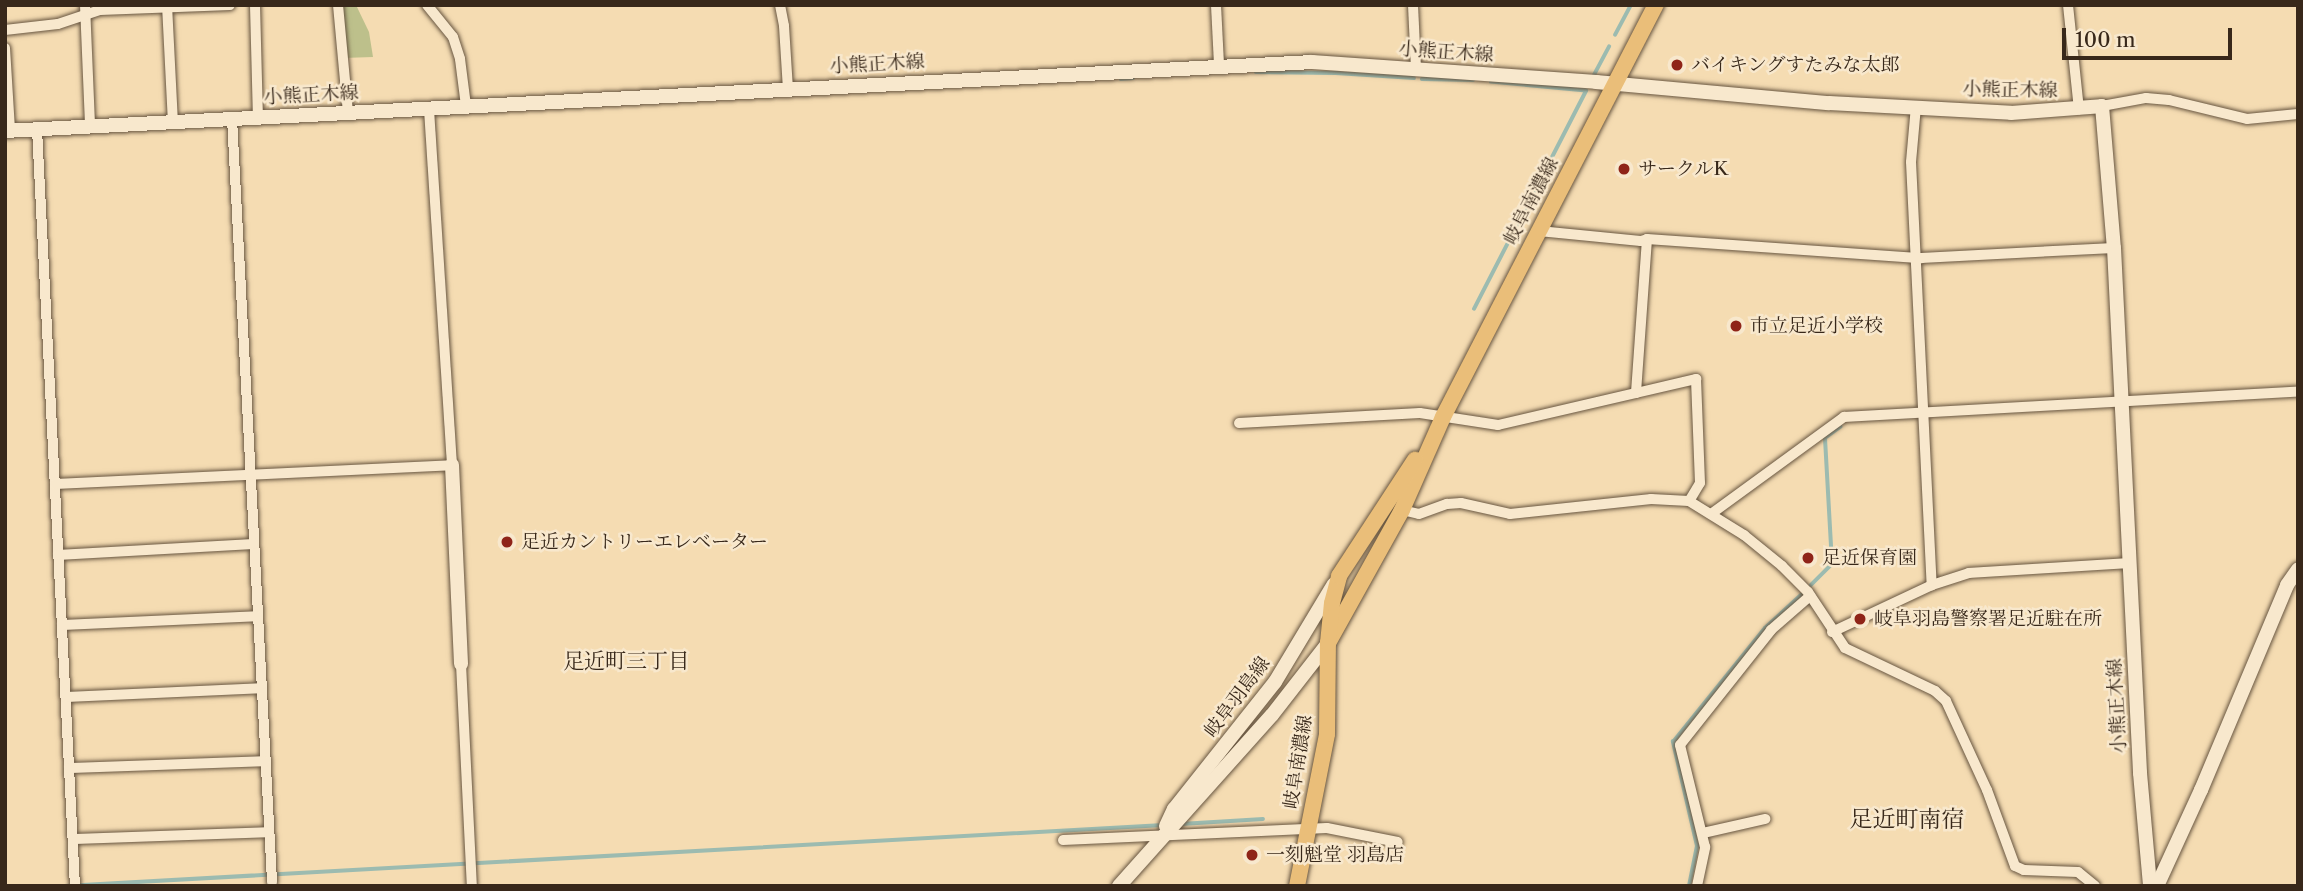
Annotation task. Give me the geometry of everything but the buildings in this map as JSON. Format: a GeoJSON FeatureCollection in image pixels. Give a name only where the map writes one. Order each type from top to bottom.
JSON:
{"type":"FeatureCollection","features":[{"type":"Feature","properties":{"kind":"main road","name":"岐阜南濃線"},"geometry":{"type":"LineString","coordinates":[[1328,643],[1402,510],[1443,417],[1656,5]]}},
{"type":"Feature","properties":{"kind":"main road","name":"小熊正木線"},"geometry":{"type":"LineString","coordinates":[[8,131],[1312,62],[1829,103],[2011,113],[2102,106],[2114,248],[2142,801],[2150,886]]}},
{"type":"Feature","properties":{"kind":"main road","name":"岐阜南濃線"},"geometry":{"type":"LineString","coordinates":[[1297,886],[1327,734],[1328,643],[1332,603],[1339,576],[1410,470],[1431,430],[1443,417]]}},
{"type":"Feature","properties":{"kind":"main road"},"geometry":{"type":"LineString","coordinates":[[452,465],[461,664]]}},
{"type":"Feature","properties":{"kind":"main road"},"geometry":{"type":"LineString","coordinates":[[2157,886],[2202,790],[2278,605],[2298,569]]}},
{"type":"Feature","properties":{"kind":"main road","name":"岐阜羽島線"},"geometry":{"type":"LineString","coordinates":[[1161,836],[1174,809],[1275,682],[1339,576]]}},
{"type":"Feature","properties":{"kind":"main road","name":"岐阜羽島線"},"geometry":{"type":"LineString","coordinates":[[1119,886],[1272,715],[1328,643]]}},
{"type":"Feature","properties":{"kind":"street"},"geometry":{"type":"LineString","coordinates":[[5,30],[37,28],[85,11],[230,5]]}},
{"type":"Feature","properties":{"kind":"street"},"geometry":{"type":"LineString","coordinates":[[255,5],[258,117]]}},
{"type":"Feature","properties":{"kind":"street"},"geometry":{"type":"LineString","coordinates":[[338,5],[348,112]]}},
{"type":"Feature","properties":{"kind":"street"},"geometry":{"type":"LineString","coordinates":[[427,5],[453,37],[460,60],[466,106]]}},
{"type":"Feature","properties":{"kind":"street"},"geometry":{"type":"LineString","coordinates":[[780,5],[788,89]]}},
{"type":"Feature","properties":{"kind":"street"},"geometry":{"type":"LineString","coordinates":[[1216,5],[1219,65]]}},
{"type":"Feature","properties":{"kind":"street"},"geometry":{"type":"LineString","coordinates":[[1413,5],[1416,69]]}},
{"type":"Feature","properties":{"kind":"street"},"geometry":{"type":"LineString","coordinates":[[2068,5],[2079,109]]}},
{"type":"Feature","properties":{"kind":"street"},"geometry":{"type":"LineString","coordinates":[[167,7],[173,122]]}},
{"type":"Feature","properties":{"kind":"street"},"geometry":{"type":"LineString","coordinates":[[85,11],[90,126]]}},
{"type":"Feature","properties":{"kind":"street"},"geometry":{"type":"LineString","coordinates":[[5,48],[8,131]]}},
{"type":"Feature","properties":{"kind":"street"},"geometry":{"type":"LineString","coordinates":[[2102,106],[2146,98],[2169,100],[2247,119],[2298,114]]}},
{"type":"Feature","properties":{"kind":"street"},"geometry":{"type":"LineString","coordinates":[[1916,106],[1911,162],[1931,584]]}},
{"type":"Feature","properties":{"kind":"street"},"geometry":{"type":"LineString","coordinates":[[55,484],[452,465],[429,108]]}},
{"type":"Feature","properties":{"kind":"street"},"geometry":{"type":"LineString","coordinates":[[232,118],[272,882]]}},
{"type":"Feature","properties":{"kind":"street"},"geometry":{"type":"LineString","coordinates":[[37,129],[75,886]]}},
{"type":"Feature","properties":{"kind":"street"},"geometry":{"type":"LineString","coordinates":[[1539,231],[1641,241],[1647,239],[1915,257],[2114,248]]}},
{"type":"Feature","properties":{"kind":"street"},"geometry":{"type":"LineString","coordinates":[[1636,393],[1647,239]]}},
{"type":"Feature","properties":{"kind":"street"},"geometry":{"type":"LineString","coordinates":[[1239,423],[1420,413],[1498,425],[1696,379],[1700,483],[1689,501]]}},
{"type":"Feature","properties":{"kind":"street"},"geometry":{"type":"LineString","coordinates":[[1711,514],[1844,417],[2298,392]]}},
{"type":"Feature","properties":{"kind":"street"},"geometry":{"type":"LineString","coordinates":[[1402,510],[1419,514],[1447,504],[1461,503],[1510,514],[1651,499],[1689,501],[1764,550],[1810,596],[1845,648],[1935,691],[1946,701],[1987,790],[2015,866],[2024,870],[2078,872],[2095,886]]}},
{"type":"Feature","properties":{"kind":"street"},"geometry":{"type":"LineString","coordinates":[[58,555],[253,544]]}},
{"type":"Feature","properties":{"kind":"street"},"geometry":{"type":"LineString","coordinates":[[1832,632],[1931,584],[1969,573],[2129,563]]}},
{"type":"Feature","properties":{"kind":"street"},"geometry":{"type":"LineString","coordinates":[[1697,886],[1705,847],[1680,745],[1771,630],[1810,596]]}},
{"type":"Feature","properties":{"kind":"street"},"geometry":{"type":"LineString","coordinates":[[62,625],[257,616]]}},
{"type":"Feature","properties":{"kind":"street"},"geometry":{"type":"LineString","coordinates":[[461,664],[472,886]]}},
{"type":"Feature","properties":{"kind":"street"},"geometry":{"type":"LineString","coordinates":[[65,697],[261,688]]}},
{"type":"Feature","properties":{"kind":"street"},"geometry":{"type":"LineString","coordinates":[[69,768],[265,761]]}},
{"type":"Feature","properties":{"kind":"street"},"geometry":{"type":"LineString","coordinates":[[1703,833],[1765,819]]}},
{"type":"Feature","properties":{"kind":"street"},"geometry":{"type":"LineString","coordinates":[[1063,840],[1327,828],[1398,842]]}},
{"type":"Feature","properties":{"kind":"street"},"geometry":{"type":"LineString","coordinates":[[73,839],[269,832]]}},
{"type":"Feature","properties":{"kind":"green space"},"geometry":{"type":"Polygon","coordinates":[[[341,5],[356,5],[369,32],[373,57],[343,58],[341,5]]]}},
{"type":"Feature","properties":{"kind":"waterway"},"geometry":{"type":"LineString","coordinates":[[1615,35],[1631,5]]}},
{"type":"Feature","properties":{"kind":"waterway"},"geometry":{"type":"LineString","coordinates":[[1594,75],[1609,47]]}},
{"type":"Feature","properties":{"kind":"waterway"},"geometry":{"type":"LineString","coordinates":[[1256,72],[1414,78]]}},
{"type":"Feature","properties":{"kind":"waterway"},"geometry":{"type":"LineString","coordinates":[[1121,79],[1133,78]]}},
{"type":"Feature","properties":{"kind":"waterway"},"geometry":{"type":"LineString","coordinates":[[1422,79],[1473,80]]}},
{"type":"Feature","properties":{"kind":"waterway"},"geometry":{"type":"LineString","coordinates":[[1474,309],[1586,91],[1491,82]]}},
{"type":"Feature","properties":{"kind":"waterway"},"geometry":{"type":"LineString","coordinates":[[1811,585],[1832,564],[1825,438],[1840,427]]}},
{"type":"Feature","properties":{"kind":"waterway"},"geometry":{"type":"LineString","coordinates":[[1689,886],[1697,846],[1673,742],[1765,628],[1801,595]]}},
{"type":"Feature","properties":{"kind":"waterway"},"geometry":{"type":"LineString","coordinates":[[1181,824],[1263,819]]}},
{"type":"Feature","properties":{"kind":"waterway"},"geometry":{"type":"LineString","coordinates":[[65,886],[1163,825]]}},
{"type":"Feature","properties":{"kind":"place","name":"バイキングすたみな太郎"},"geometry":{"type":"Point","coordinates":[1677,65]}},
{"type":"Feature","properties":{"kind":"place","name":"サークルK"},"geometry":{"type":"Point","coordinates":[1624,169]}},
{"type":"Feature","properties":{"kind":"place","name":"市立足近小学校"},"geometry":{"type":"Point","coordinates":[1736,326]}},
{"type":"Feature","properties":{"kind":"place","name":"足近カントリーエレベーター"},"geometry":{"type":"Point","coordinates":[507,542]}},
{"type":"Feature","properties":{"kind":"place","name":"足近保育園"},"geometry":{"type":"Point","coordinates":[1808,558]}},
{"type":"Feature","properties":{"kind":"place","name":"岐阜羽島警察署足近駐在所"},"geometry":{"type":"Point","coordinates":[1860,619]}},
{"type":"Feature","properties":{"kind":"place","name":"一刻魁堂 羽島店"},"geometry":{"type":"Point","coordinates":[1252,855]}},
{"type":"Feature","properties":{"kind":"district","name":"足近町三丁目"},"geometry":{"type":"Point","coordinates":[626,661]}},
{"type":"Feature","properties":{"kind":"district","name":"足近町南宿"},"geometry":{"type":"Point","coordinates":[1907,819]}}]}
